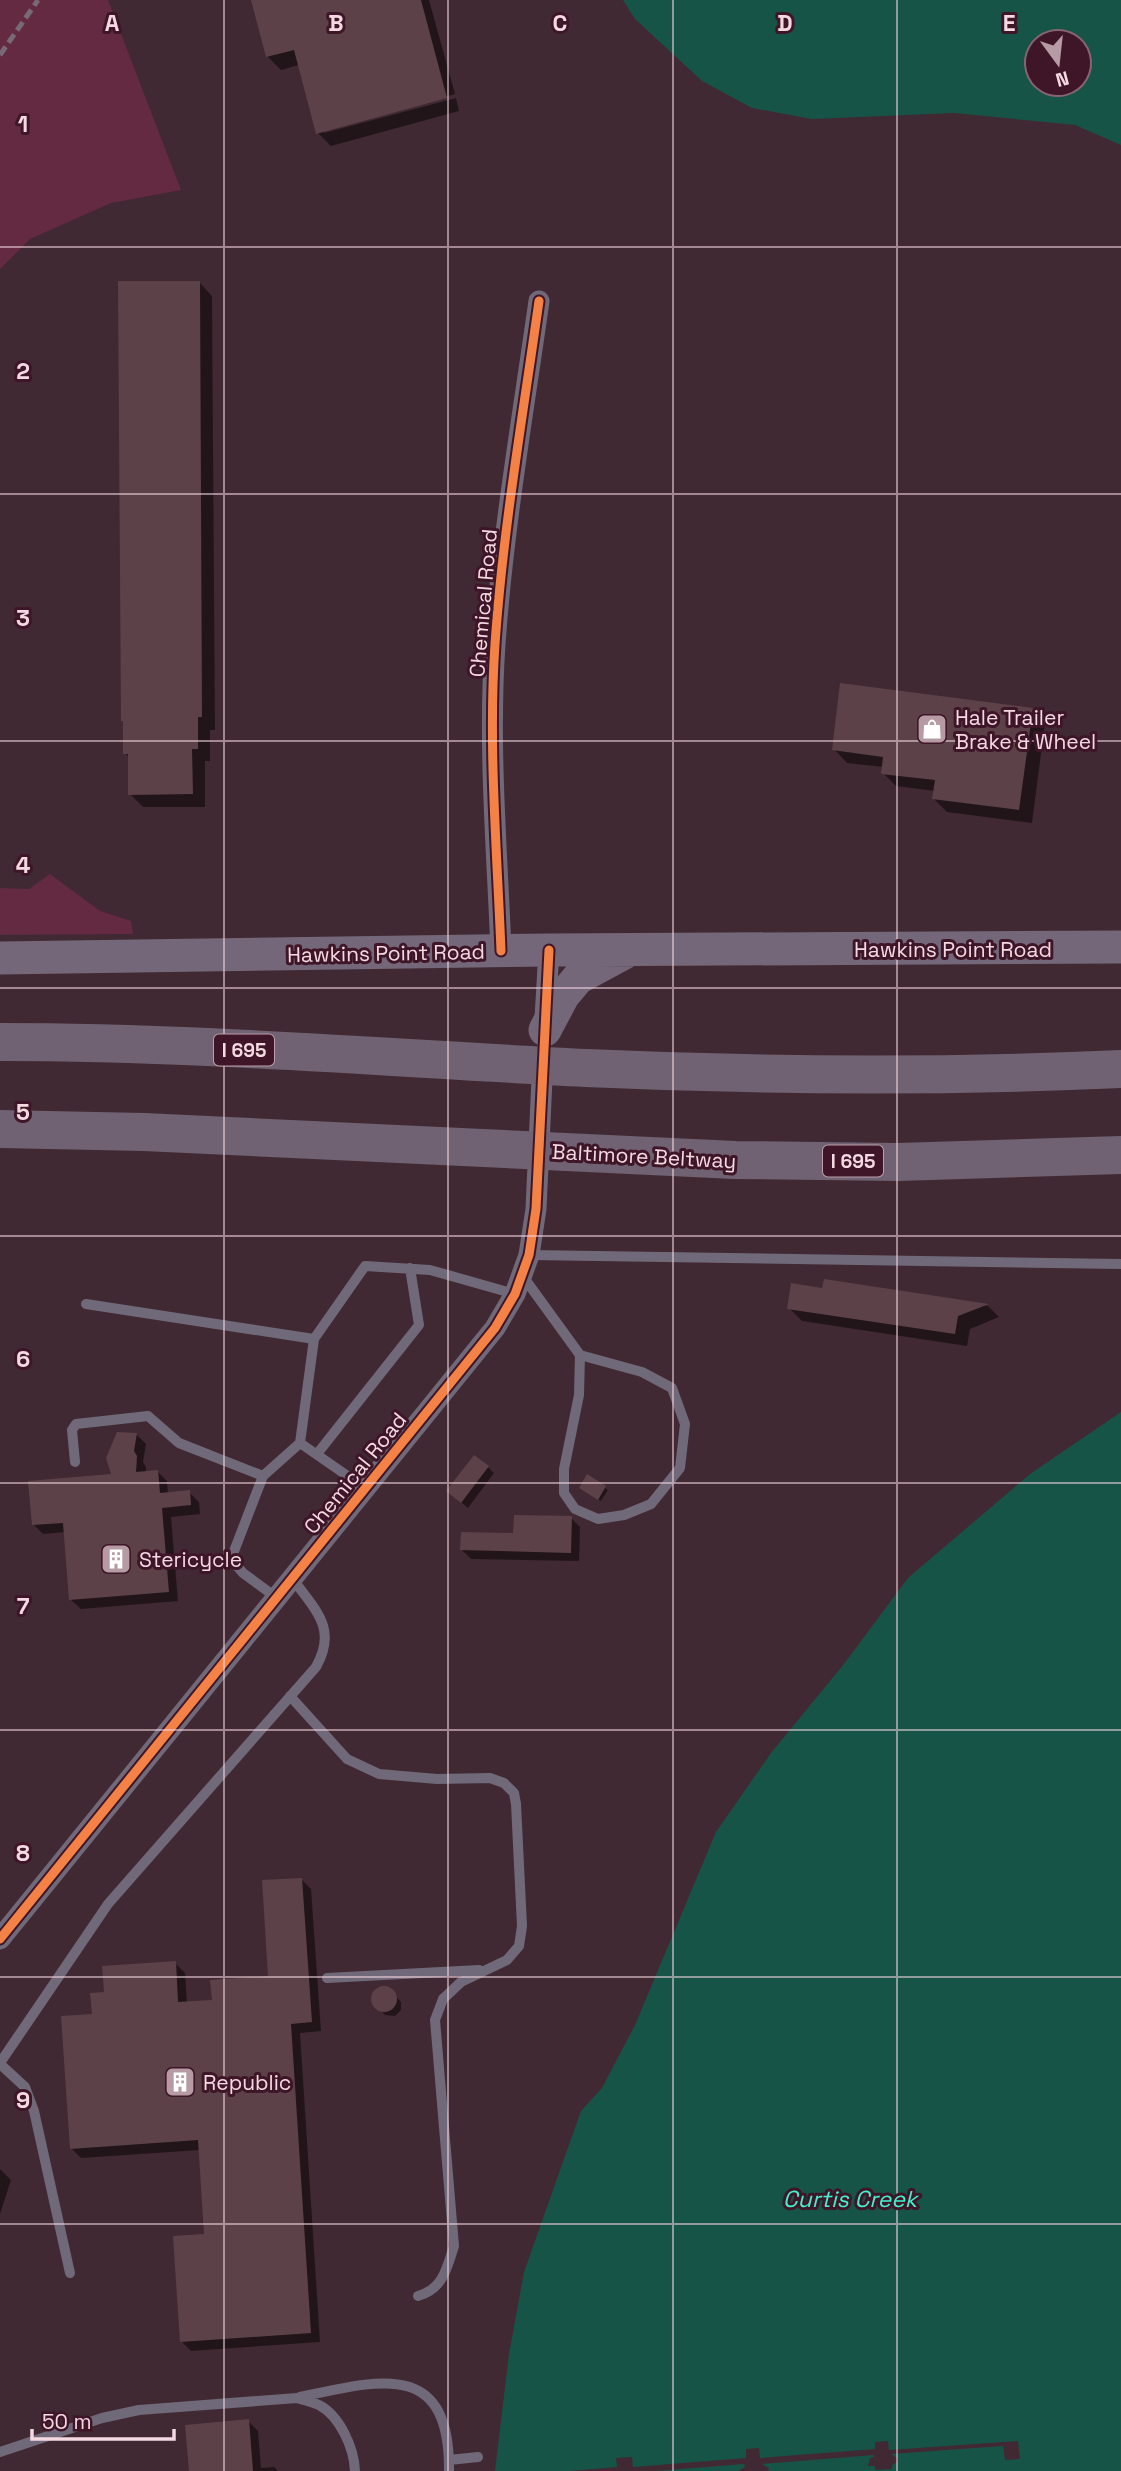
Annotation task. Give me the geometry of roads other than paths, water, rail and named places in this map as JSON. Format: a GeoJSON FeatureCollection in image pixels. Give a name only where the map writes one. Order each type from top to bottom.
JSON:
{"type":"FeatureCollection","features":[{"type":"Feature","properties":{"kind":"highway","name":"I 695"},"geometry":{"type":"LineString","coordinates":[[0,1042],[140,1045],[736,1074],[883,1075],[1121,1069]]}},
{"type":"Feature","properties":{"kind":"highway","name":"Baltimore Beltway"},"geometry":{"type":"LineString","coordinates":[[0,1129],[144,1132],[735,1160],[898,1162],[1121,1155]]}},
{"type":"Feature","properties":{"kind":"main road"},"geometry":{"type":"LineString","coordinates":[[1066,949],[1121,947]]}},
{"type":"Feature","properties":{"kind":"main road","name":"Hawkins Point Road"},"geometry":{"type":"LineString","coordinates":[[0,958],[548,950],[1066,949]]}},
{"type":"Feature","properties":{"kind":"main road"},"geometry":{"type":"LineString","coordinates":[[1066,949],[1121,965]]}},
{"type":"Feature","properties":{"kind":"main road"},"geometry":{"type":"LineString","coordinates":[[545,1030],[563,996],[578,978],[629,950]]}},
{"type":"Feature","properties":{"kind":"street","name":"Chemical Road"},"geometry":{"type":"LineString","coordinates":[[500,951],[493,723],[495,646],[503,551],[539,301]]}},
{"type":"Feature","properties":{"kind":"street","name":"Chemical Road"},"geometry":{"type":"LineString","coordinates":[[0,1939],[495,1328],[522,1275],[536,1209],[548,950]]}},
{"type":"Feature","properties":{"kind":"lane"},"geometry":{"type":"LineString","coordinates":[[277,1598],[243,1573],[231,1559],[262,1476],[300,1443],[314,1339],[365,1266],[522,1275],[1121,1264]]}},
{"type":"Feature","properties":{"kind":"lane"},"geometry":{"type":"LineString","coordinates":[[317,1454],[418,1325],[410,1268]]}},
{"type":"Feature","properties":{"kind":"lane"},"geometry":{"type":"LineString","coordinates":[[522,1275],[580,1355],[579,1395],[564,1469],[564,1493],[575,1508],[598,1520],[624,1515],[651,1504],[680,1468],[685,1424],[673,1388],[642,1372],[580,1355]]}},
{"type":"Feature","properties":{"kind":"lane"},"geometry":{"type":"LineString","coordinates":[[86,1304],[314,1339]]}},
{"type":"Feature","properties":{"kind":"lane"},"geometry":{"type":"LineString","coordinates":[[75,1462],[72,1430],[76,1424],[148,1416],[179,1443],[262,1476]]}},
{"type":"Feature","properties":{"kind":"lane"},"geometry":{"type":"LineString","coordinates":[[300,1443],[365,1488]]}},
{"type":"Feature","properties":{"kind":"lane"},"geometry":{"type":"LineString","coordinates":[[70,2273],[34,2111],[25,2087],[0,2063],[108,1904],[316,1667],[326,1650],[326,1635],[320,1617],[292,1578]]}},
{"type":"Feature","properties":{"kind":"lane"},"geometry":{"type":"LineString","coordinates":[[290,1696],[347,1759],[379,1774],[437,1779],[490,1778],[505,1783],[514,1793],[522,1926],[519,1946],[507,1960],[461,1982],[443,1999],[435,2020],[454,2246],[447,2269],[438,2284],[430,2293],[418,2296]]}},
{"type":"Feature","properties":{"kind":"lane"},"geometry":{"type":"LineString","coordinates":[[327,1978],[485,1969]]}},
{"type":"Feature","properties":{"kind":"lane"},"geometry":{"type":"LineString","coordinates":[[0,2452],[102,2418],[139,2410],[298,2398],[372,2383],[394,2382],[411,2386],[431,2399],[446,2425],[449,2465],[478,2457]]}},
{"type":"Feature","properties":{"kind":"lane"},"geometry":{"type":"LineString","coordinates":[[298,2398],[320,2406],[336,2421],[346,2438],[355,2471]]}},
{"type":"Feature","properties":{"kind":"water"},"geometry":{"type":"Polygon","coordinates":[[[623,0],[1121,0],[1121,145],[1075,125],[954,113],[812,119],[752,108],[702,81],[635,19],[623,0]]]}},
{"type":"Feature","properties":{"kind":"water","name":"Curtis Creek"},"geometry":{"type":"Polygon","coordinates":[[[1121,1412],[1121,2471],[495,2471],[509,2354],[524,2272],[581,2111],[602,2088],[635,2025],[716,1832],[771,1753],[844,1664],[908,1578],[1030,1474],[1121,1412]]]}},
{"type":"Feature","properties":{"kind":"railway"},"geometry":{"type":"LineString","coordinates":[[0,55],[38,0]]}},
{"type":"Feature","properties":{"kind":"place","name":"Hale Trailer Brake & Wheel"},"geometry":{"type":"Point","coordinates":[932,729]}},
{"type":"Feature","properties":{"kind":"place","name":"Stericycle"},"geometry":{"type":"Point","coordinates":[116,1559]}},
{"type":"Feature","properties":{"kind":"place","name":"Republic"},"geometry":{"type":"Point","coordinates":[180,2082]}}]}
